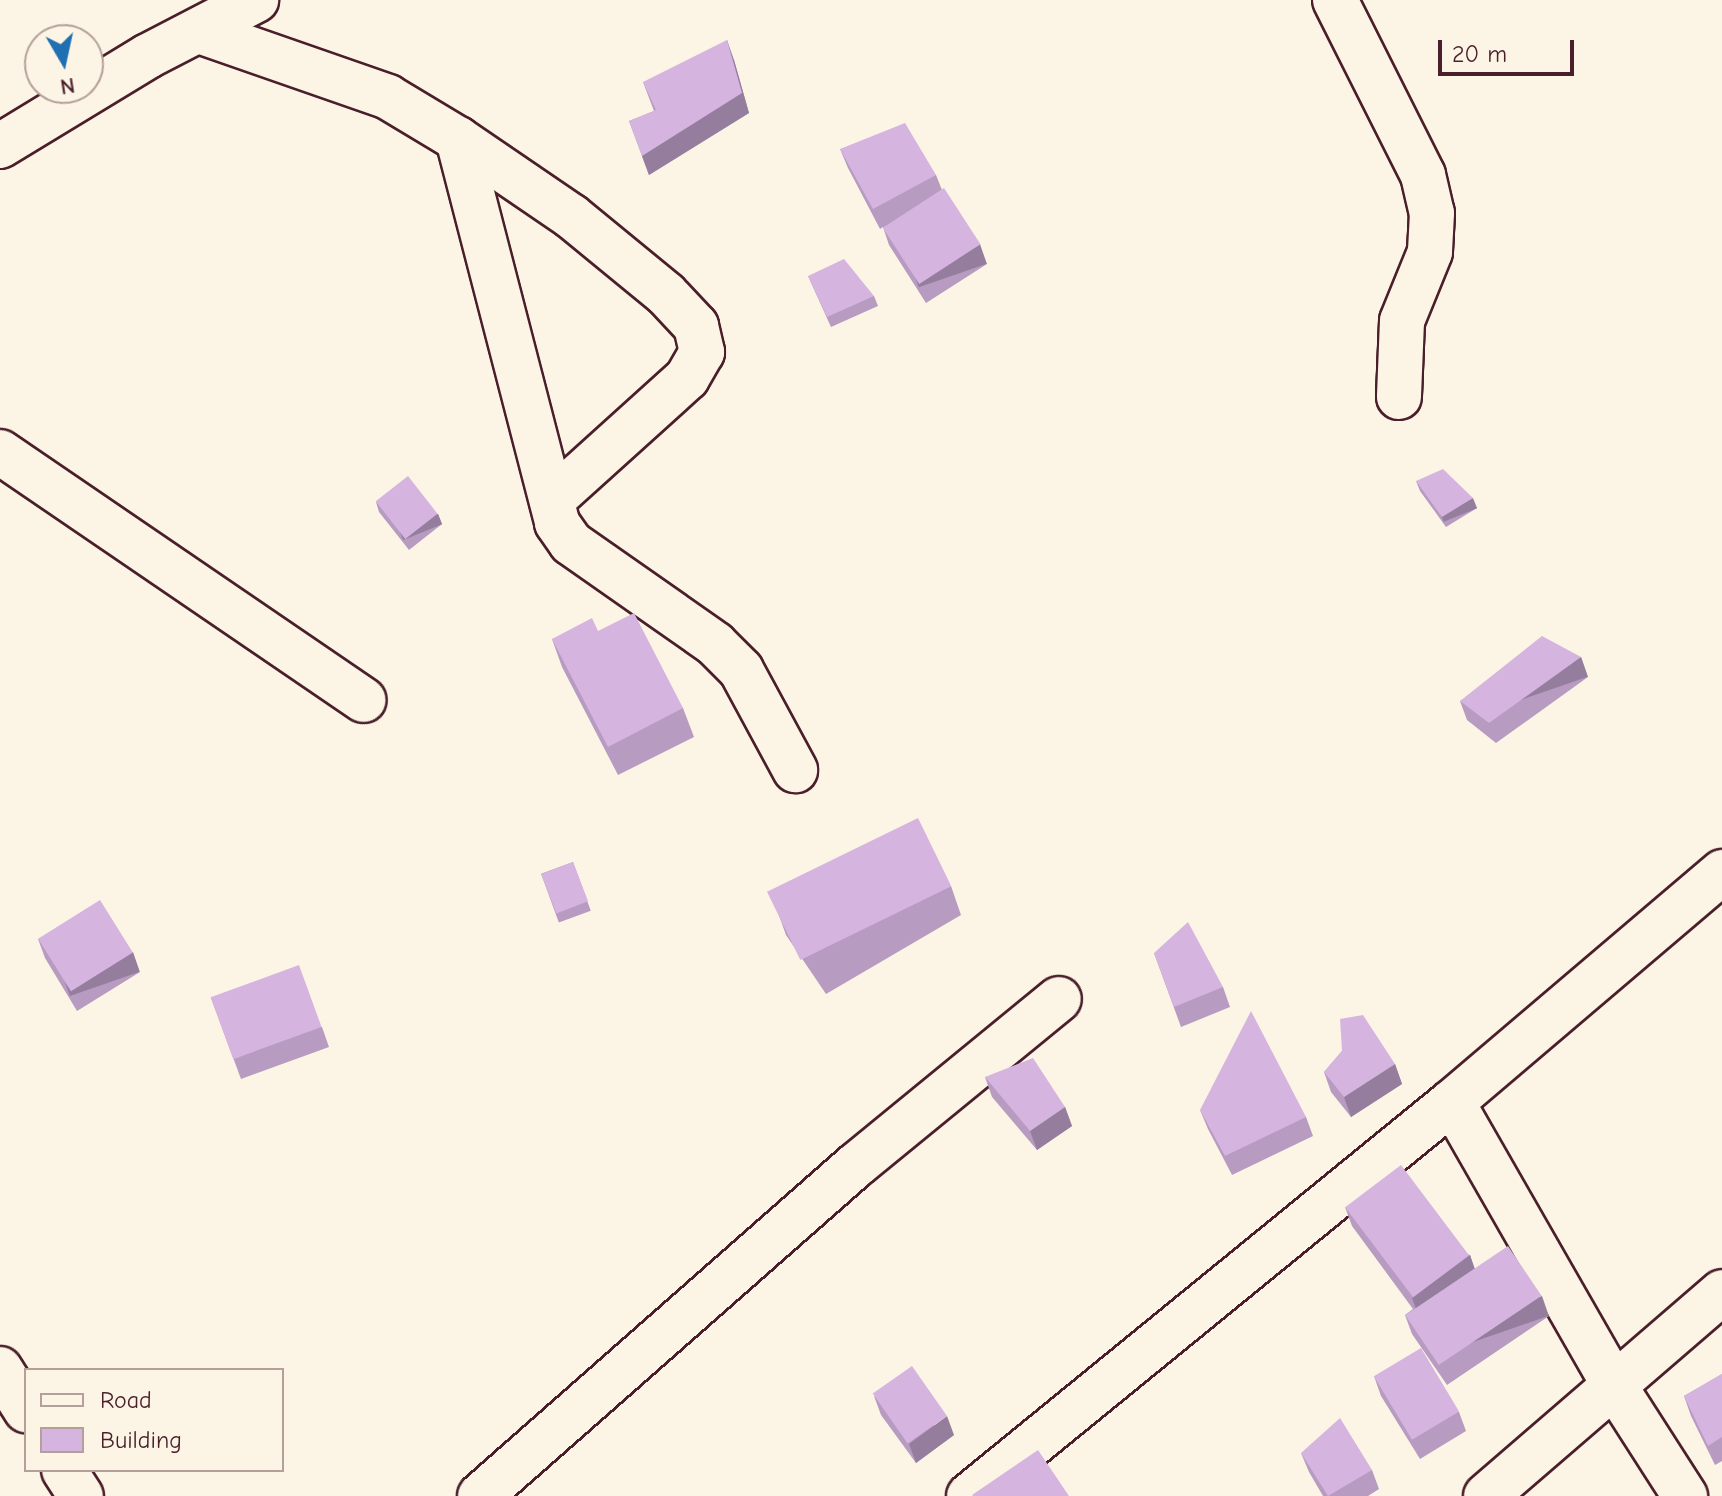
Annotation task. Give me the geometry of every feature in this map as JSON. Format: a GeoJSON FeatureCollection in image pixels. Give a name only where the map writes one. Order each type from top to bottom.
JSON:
{"type":"FeatureCollection","features":[{"type":"Feature","properties":{"kind":"street"},"geometry":{"type":"LineString","coordinates":[[0,146],[148,56],[256,0]]}},
{"type":"Feature","properties":{"kind":"street"},"geometry":{"type":"LineString","coordinates":[[1335,0],[1423,175],[1432,213],[1430,252],[1402,321],[1399,397]]}},
{"type":"Feature","properties":{"kind":"street"},"geometry":{"type":"LineString","coordinates":[[199,31],[388,97],[458,139],[626,259],[696,326],[702,352],[687,378],[552,500]]}},
{"type":"Feature","properties":{"kind":"street"},"geometry":{"type":"LineString","coordinates":[[458,139],[517,379],[557,523],[571,543],[715,644],[741,670],[795,770]]}},
{"type":"Feature","properties":{"kind":"street"},"geometry":{"type":"LineString","coordinates":[[0,452],[364,700]]}},
{"type":"Feature","properties":{"kind":"street"},"geometry":{"type":"LineString","coordinates":[[969,1496],[1452,1102],[1722,872]]}},
{"type":"Feature","properties":{"kind":"street"},"geometry":{"type":"LineString","coordinates":[[480,1496],[856,1165],[1059,999]]}},
{"type":"Feature","properties":{"kind":"street"},"geometry":{"type":"LineString","coordinates":[[1452,1102],[1615,1387],[1685,1496]]}},
{"type":"Feature","properties":{"kind":"street"},"geometry":{"type":"LineString","coordinates":[[1486,1496],[1722,1292]]}},
{"type":"Feature","properties":{"kind":"street"},"geometry":{"type":"LineString","coordinates":[[0,1369],[24,1407]]}},
{"type":"Feature","properties":{"kind":"street"},"geometry":{"type":"LineString","coordinates":[[65,1472],[81,1496]]}},
{"type":"Feature","properties":{"kind":"building"},"geometry":{"type":"Polygon","coordinates":[[[727,40],[742,93],[642,156],[629,121],[656,110],[643,82],[727,40]]]}},
{"type":"Feature","properties":{"kind":"building"},"geometry":{"type":"Polygon","coordinates":[[[905,123],[936,175],[873,209],[840,149],[905,123]]]}},
{"type":"Feature","properties":{"kind":"building"},"geometry":{"type":"Polygon","coordinates":[[[944,188],[980,244],[919,284],[883,228],[944,188]]]}},
{"type":"Feature","properties":{"kind":"building"},"geometry":{"type":"Polygon","coordinates":[[[844,259],[874,296],[827,317],[808,276],[844,259]]]}},
{"type":"Feature","properties":{"kind":"building"},"geometry":{"type":"Polygon","coordinates":[[[1443,469],[1473,498],[1442,517],[1416,481],[1443,469]]]}},
{"type":"Feature","properties":{"kind":"building"},"geometry":{"type":"Polygon","coordinates":[[[408,476],[438,514],[405,539],[376,501],[408,476]]]}},
{"type":"Feature","properties":{"kind":"building"},"geometry":{"type":"Polygon","coordinates":[[[634,613],[683,708],[608,747],[552,639],[592,618],[598,631],[634,613]]]}},
{"type":"Feature","properties":{"kind":"building"},"geometry":{"type":"Polygon","coordinates":[[[1542,636],[1581,657],[1489,723],[1460,701],[1542,636]]]}},
{"type":"Feature","properties":{"kind":"building"},"geometry":{"type":"Polygon","coordinates":[[[918,818],[951,886],[800,960],[767,892],[918,818]]]}},
{"type":"Feature","properties":{"kind":"building"},"geometry":{"type":"Polygon","coordinates":[[[573,862],[588,901],[556,913],[541,874],[573,862]]]}},
{"type":"Feature","properties":{"kind":"building"},"geometry":{"type":"Polygon","coordinates":[[[100,900],[133,953],[71,991],[38,939],[100,900]]]}},
{"type":"Feature","properties":{"kind":"building"},"geometry":{"type":"Polygon","coordinates":[[[1188,922],[1223,987],[1174,1007],[1154,953],[1188,922]]]}},
{"type":"Feature","properties":{"kind":"building"},"geometry":{"type":"Polygon","coordinates":[[[299,965],[322,1027],[233,1059],[211,997],[299,965]]]}},
{"type":"Feature","properties":{"kind":"building"},"geometry":{"type":"Polygon","coordinates":[[[1251,1011],[1306,1117],[1225,1156],[1200,1110],[1251,1011]]]}},
{"type":"Feature","properties":{"kind":"building"},"geometry":{"type":"Polygon","coordinates":[[[1363,1015],[1395,1064],[1344,1097],[1324,1072],[1342,1051],[1340,1019],[1363,1015]]]}},
{"type":"Feature","properties":{"kind":"building"},"geometry":{"type":"Polygon","coordinates":[[[1033,1058],[1065,1107],[1030,1131],[985,1077],[1033,1058]]]}},
{"type":"Feature","properties":{"kind":"building"},"geometry":{"type":"Polygon","coordinates":[[[1401,1165],[1469,1255],[1413,1297],[1345,1207],[1401,1165]]]}},
{"type":"Feature","properties":{"kind":"building"},"geometry":{"type":"Polygon","coordinates":[[[1508,1246],[1542,1296],[1439,1365],[1405,1315],[1508,1246]]]}},
{"type":"Feature","properties":{"kind":"building"},"geometry":{"type":"Polygon","coordinates":[[[1421,1348],[1459,1411],[1412,1440],[1374,1376],[1421,1348]]]}},
{"type":"Feature","properties":{"kind":"building"},"geometry":{"type":"Polygon","coordinates":[[[912,1366],[947,1416],[908,1443],[873,1394],[912,1366]]]}},
{"type":"Feature","properties":{"kind":"building"},"geometry":{"type":"Polygon","coordinates":[[[1722,1374],[1722,1437],[1708,1446],[1684,1396],[1722,1374]]]}},
{"type":"Feature","properties":{"kind":"building"},"geometry":{"type":"Polygon","coordinates":[[[1340,1418],[1372,1470],[1328,1496],[1301,1453],[1340,1418]]]}},
{"type":"Feature","properties":{"kind":"building"},"geometry":{"type":"Polygon","coordinates":[[[1038,1450],[1069,1496],[972,1495],[1038,1450]]]}}]}
